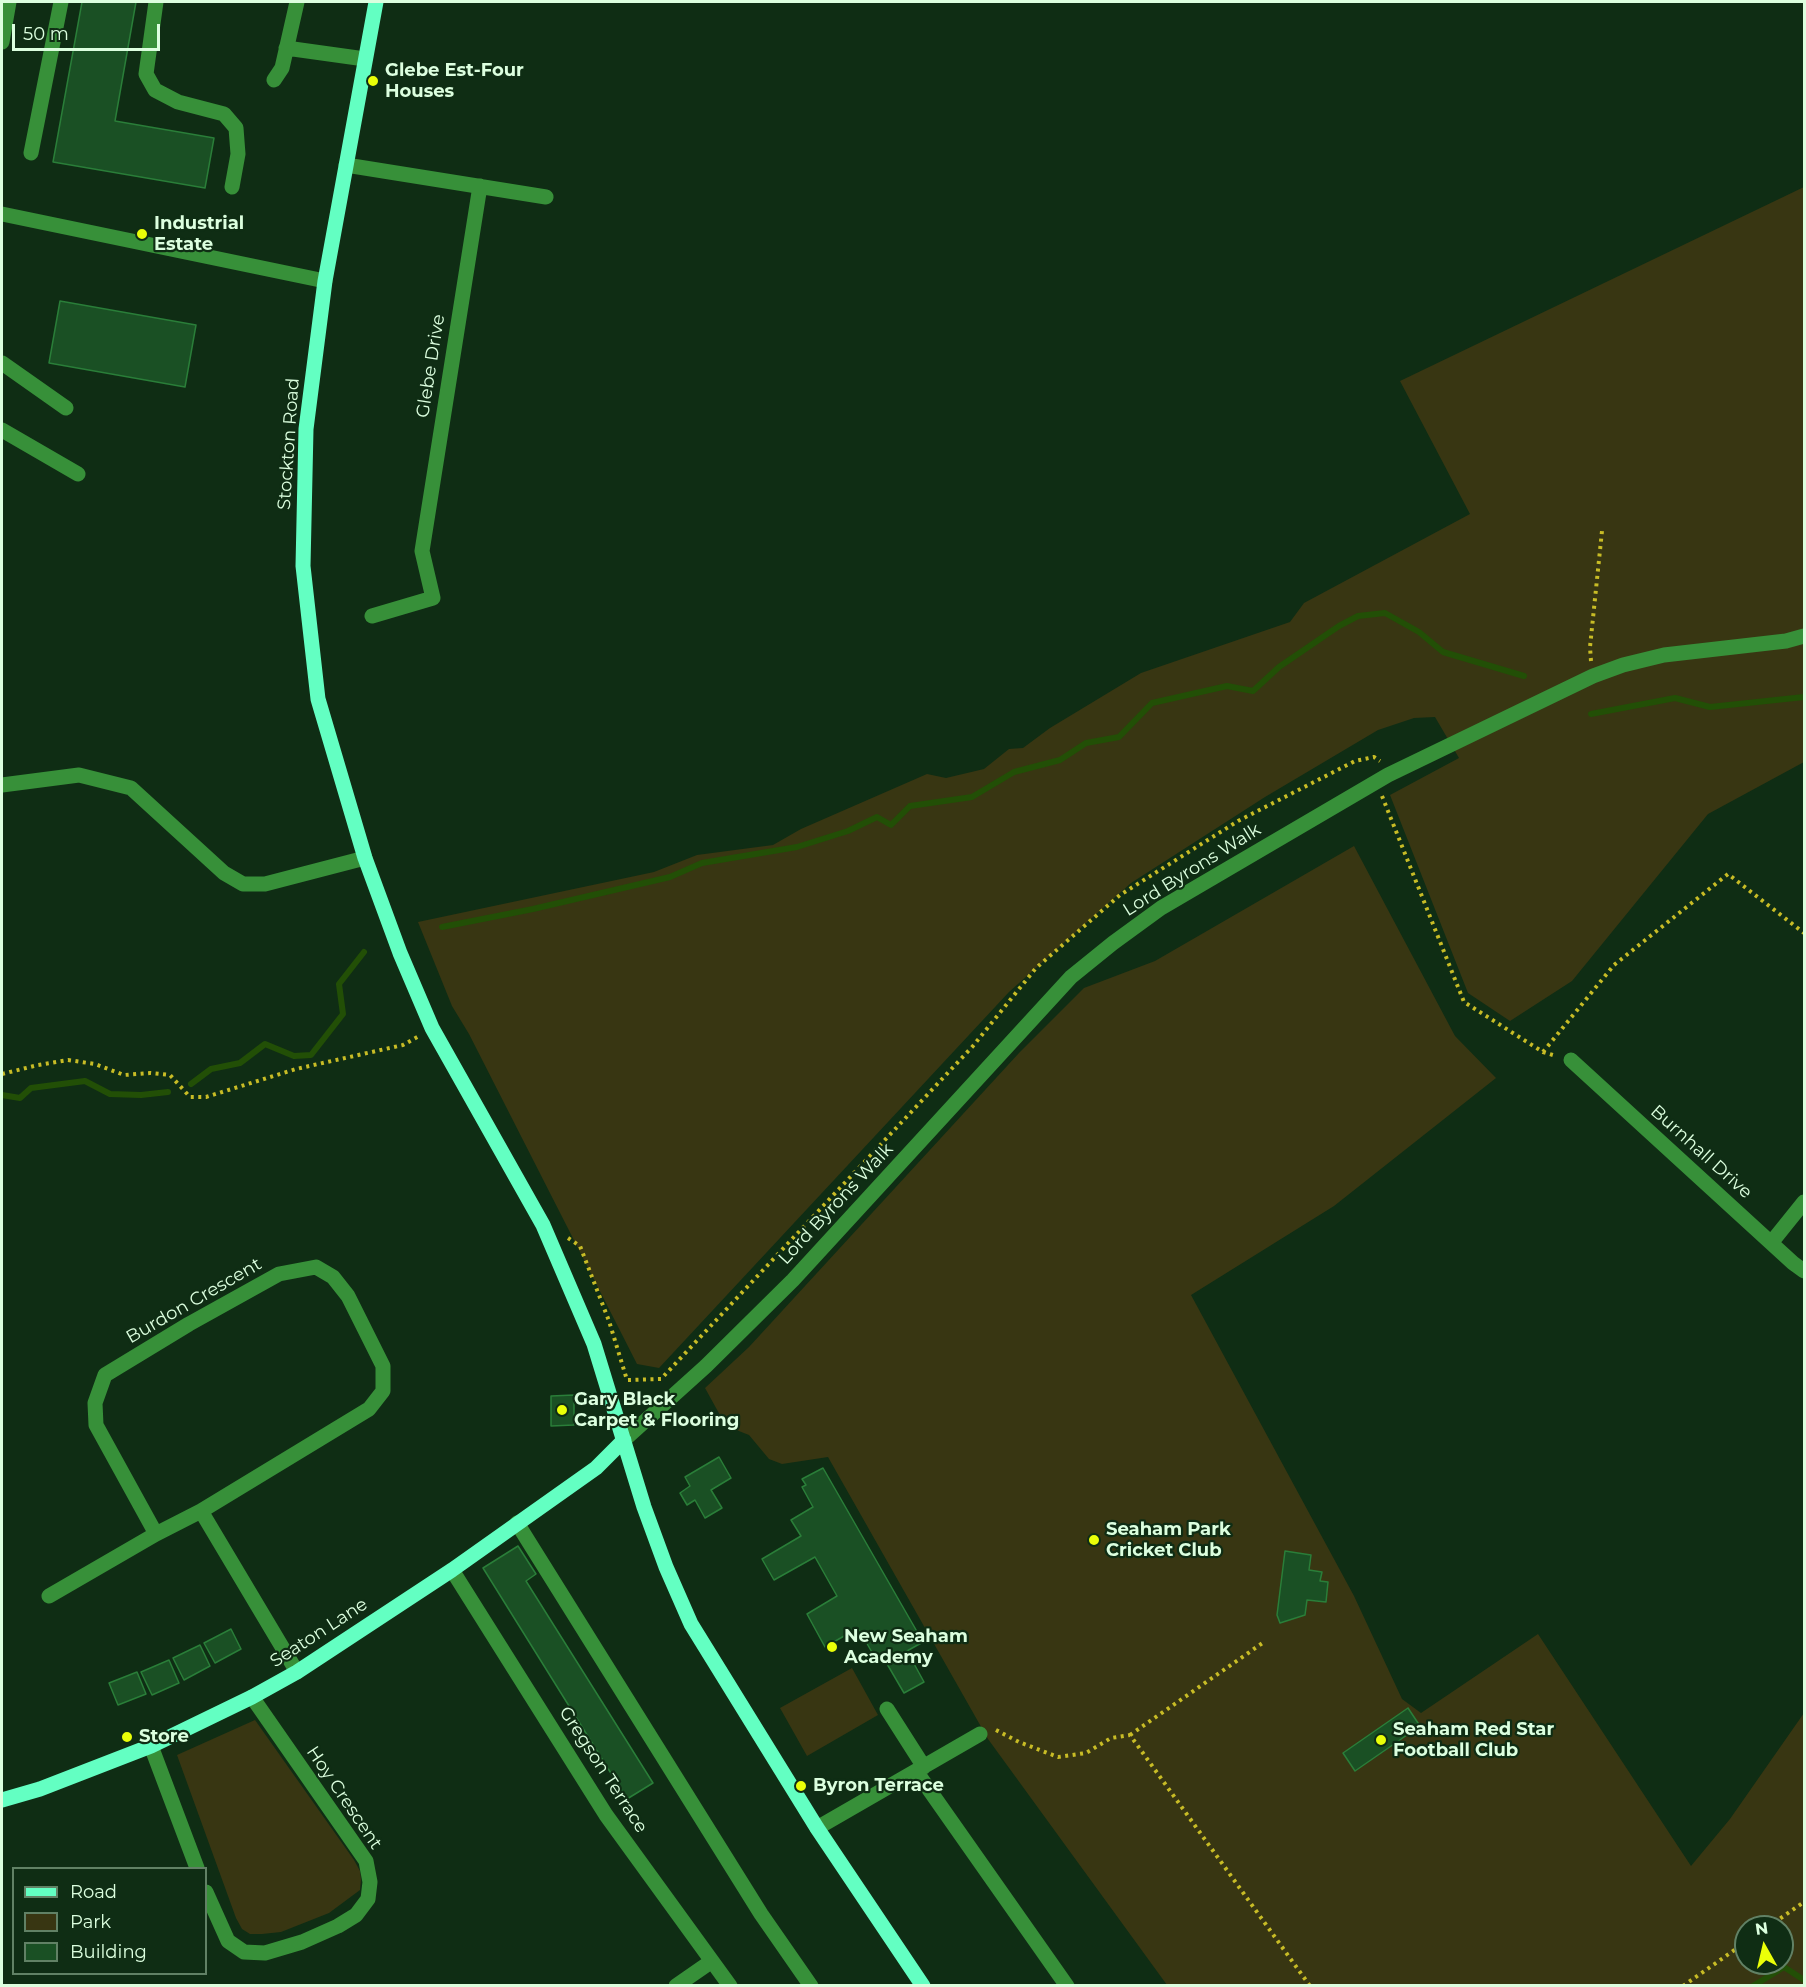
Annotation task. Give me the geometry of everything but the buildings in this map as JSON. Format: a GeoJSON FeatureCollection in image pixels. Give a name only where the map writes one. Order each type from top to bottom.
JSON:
{"type":"FeatureCollection","features":[{"type":"Feature","properties":{"kind":"main road","name":"Stockton Road"},"geometry":{"type":"LineString","coordinates":[[376,2],[326,281],[306,429],[303,566],[318,699],[365,858],[400,953],[432,1028],[543,1225],[594,1344],[644,1507],[666,1567],[691,1624],[817,1828],[923,1986]]}},
{"type":"Feature","properties":{"kind":"main road","name":"Seaton Lane"},"geometry":{"type":"LineString","coordinates":[[2,1800],[40,1789],[151,1746],[252,1697],[297,1672],[452,1570],[596,1468],[624,1440]]}},
{"type":"Feature","properties":{"kind":"street"},"geometry":{"type":"LineString","coordinates":[[2,42],[9,2]]}},
{"type":"Feature","properties":{"kind":"street"},"geometry":{"type":"LineString","coordinates":[[31,153],[61,2]]}},
{"type":"Feature","properties":{"kind":"street"},"geometry":{"type":"LineString","coordinates":[[156,2],[146,74],[155,90],[178,102],[224,114],[236,128],[238,154],[232,188]]}},
{"type":"Feature","properties":{"kind":"street"},"geometry":{"type":"LineString","coordinates":[[274,80],[282,68],[297,2]]}},
{"type":"Feature","properties":{"kind":"street"},"geometry":{"type":"LineString","coordinates":[[286,48],[365,59]]}},
{"type":"Feature","properties":{"kind":"street"},"geometry":{"type":"LineString","coordinates":[[346,165],[546,197]]}},
{"type":"Feature","properties":{"kind":"street","name":"Glebe Drive"},"geometry":{"type":"LineString","coordinates":[[372,616],[433,598],[422,551],[480,186]]}},
{"type":"Feature","properties":{"kind":"street"},"geometry":{"type":"LineString","coordinates":[[2,214],[326,281]]}},
{"type":"Feature","properties":{"kind":"street"},"geometry":{"type":"LineString","coordinates":[[2,363],[66,408]]}},
{"type":"Feature","properties":{"kind":"street"},"geometry":{"type":"LineString","coordinates":[[2,430],[78,474]]}},
{"type":"Feature","properties":{"kind":"street","name":"Lord Byrons Walk"},"geometry":{"type":"LineString","coordinates":[[624,1440],[706,1366],[793,1280],[1071,977],[1161,908],[1388,775],[1593,676],[1623,665],[1664,655],[1804,636]]}},
{"type":"Feature","properties":{"kind":"street"},"geometry":{"type":"LineString","coordinates":[[2,784],[79,776],[131,788],[224,873],[243,884],[264,884],[365,858]]}},
{"type":"Feature","properties":{"kind":"street","name":"Burnhall Drive"},"geometry":{"type":"LineString","coordinates":[[1571,1060],[1804,1271]]}},
{"type":"Feature","properties":{"kind":"street"},"geometry":{"type":"LineString","coordinates":[[1771,1243],[1804,1202]]}},
{"type":"Feature","properties":{"kind":"street","name":"Burdon Crescent"},"geometry":{"type":"LineString","coordinates":[[49,1596],[156,1534],[201,1511],[369,1409],[383,1391],[383,1366],[348,1296],[333,1277],[316,1267],[279,1274],[189,1324],[105,1375],[95,1403],[96,1425],[156,1534]]}},
{"type":"Feature","properties":{"kind":"street"},"geometry":{"type":"LineString","coordinates":[[201,1511],[297,1672]]}},
{"type":"Feature","properties":{"kind":"street"},"geometry":{"type":"LineString","coordinates":[[518,1523],[761,1914],[811,1986]]}},
{"type":"Feature","properties":{"kind":"street","name":"Gregson Terrace"},"geometry":{"type":"LineString","coordinates":[[452,1570],[606,1815],[730,1986]]}},
{"type":"Feature","properties":{"kind":"street","name":"Hoy Crescent"},"geometry":{"type":"LineString","coordinates":[[207,1894],[228,1941],[244,1952],[265,1953],[302,1942],[338,1926],[356,1915],[368,1899],[370,1882],[366,1861],[252,1697]]}},
{"type":"Feature","properties":{"kind":"street"},"geometry":{"type":"LineString","coordinates":[[888,1709],[920,1769],[1067,1986]]}},
{"type":"Feature","properties":{"kind":"street"},"geometry":{"type":"LineString","coordinates":[[817,1828],[980,1734]]}},
{"type":"Feature","properties":{"kind":"street"},"geometry":{"type":"LineString","coordinates":[[151,1746],[196,1867]]}},
{"type":"Feature","properties":{"kind":"street"},"geometry":{"type":"LineString","coordinates":[[676,1986],[712,1961]]}},
{"type":"Feature","properties":{"kind":"path"},"geometry":{"type":"LineString","coordinates":[[1593,676],[1590,647],[1602,531]]}},
{"type":"Feature","properties":{"kind":"path"},"geometry":{"type":"LineString","coordinates":[[1388,775],[1391,784],[1381,793],[1464,1002],[1543,1052],[1571,1060]]}},
{"type":"Feature","properties":{"kind":"path"},"geometry":{"type":"LineString","coordinates":[[1543,1052],[1614,965],[1728,874],[1804,933]]}},
{"type":"Feature","properties":{"kind":"path"},"geometry":{"type":"LineString","coordinates":[[2,1074],[68,1060],[95,1064],[124,1075],[150,1073],[170,1075],[190,1097],[206,1097],[296,1069],[403,1045],[432,1028]]}},
{"type":"Feature","properties":{"kind":"path"},"geometry":{"type":"LineString","coordinates":[[543,1225],[580,1246],[609,1321],[627,1380]]}},
{"type":"Feature","properties":{"kind":"path"},"geometry":{"type":"LineString","coordinates":[[980,1734],[993,1728],[1019,1742],[1058,1757],[1086,1753],[1111,1738],[1130,1735],[1264,1642]]}},
{"type":"Feature","properties":{"kind":"path"},"geometry":{"type":"LineString","coordinates":[[1130,1735],[1311,1986]]}},
{"type":"Feature","properties":{"kind":"path"},"geometry":{"type":"LineString","coordinates":[[1785,1915],[1804,1902]]}},
{"type":"Feature","properties":{"kind":"path"},"geometry":{"type":"LineString","coordinates":[[1683,1986],[1734,1950]]}},
{"type":"Feature","properties":{"kind":"green space"},"geometry":{"type":"Polygon","coordinates":[[[1804,187],[1804,762],[1708,814],[1572,981],[1510,1021],[1468,993],[1390,795],[1459,758],[1435,717],[1414,718],[1378,730],[1265,797],[1131,883],[1009,992],[659,1368],[637,1364],[469,1034],[452,1006],[418,922],[654,872],[697,855],[773,845],[801,829],[927,774],[946,778],[984,769],[1009,749],[1023,748],[1050,728],[1141,673],[1290,622],[1304,603],[1470,514],[1400,381],[1804,187]]]}},
{"type":"Feature","properties":{"kind":"green space"},"geometry":{"type":"Polygon","coordinates":[[[1354,846],[1455,1036],[1496,1078],[1334,1206],[1191,1295],[1354,1596],[1402,1699],[1421,1713],[1538,1634],[1691,1866],[1730,1819],[1804,1713],[1804,1985],[1167,1985],[988,1739],[828,1457],[782,1464],[769,1459],[749,1435],[726,1426],[705,1388],[749,1347],[1019,1053],[1084,988],[1155,961],[1354,846]]]}},
{"type":"Feature","properties":{"kind":"green space"},"geometry":{"type":"Polygon","coordinates":[[[852,1668],[878,1715],[807,1756],[780,1708],[852,1668]]]}},
{"type":"Feature","properties":{"kind":"green space"},"geometry":{"type":"Polygon","coordinates":[[[255,1720],[354,1860],[360,1871],[361,1880],[360,1890],[329,1913],[281,1932],[262,1934],[250,1934],[242,1929],[236,1918],[177,1755],[255,1720]]]}},
{"type":"Feature","properties":{"kind":"waterway"},"geometry":{"type":"LineString","coordinates":[[442,927],[533,909],[670,877],[702,863],[797,847],[848,831],[877,817],[891,825],[910,806],[972,797],[1014,772],[1060,760],[1086,743],[1119,737],[1152,703],[1227,686],[1253,691],[1279,667],[1339,626],[1358,616],[1385,613],[1419,632],[1443,652],[1524,676]]}},
{"type":"Feature","properties":{"kind":"waterway"},"geometry":{"type":"LineString","coordinates":[[1591,714],[1675,698],[1710,707],[1804,697]]}},
{"type":"Feature","properties":{"kind":"waterway"},"geometry":{"type":"LineString","coordinates":[[191,1084],[211,1069],[240,1063],[265,1044],[294,1056],[311,1055],[343,1014],[339,984],[364,952]]}},
{"type":"Feature","properties":{"kind":"waterway"},"geometry":{"type":"LineString","coordinates":[[2,1095],[20,1098],[31,1088],[85,1081],[110,1094],[141,1095],[168,1092]]}},
{"type":"Feature","properties":{"kind":"waterway"},"geometry":{"type":"LineString","coordinates":[[1753,1986],[1784,1967],[1804,1980]]}},
{"type":"Feature","properties":{"kind":"place","name":"Glebe Est-Four Houses"},"geometry":{"type":"Point","coordinates":[373,81]}},
{"type":"Feature","properties":{"kind":"place","name":"Industrial Estate"},"geometry":{"type":"Point","coordinates":[142,234]}},
{"type":"Feature","properties":{"kind":"place","name":"Gary Black Carpet & Flooring"},"geometry":{"type":"Point","coordinates":[562,1410]}},
{"type":"Feature","properties":{"kind":"place","name":"Seaham Park Cricket Club"},"geometry":{"type":"Point","coordinates":[1094,1540]}},
{"type":"Feature","properties":{"kind":"place","name":"New Seaham Academy"},"geometry":{"type":"Point","coordinates":[832,1647]}},
{"type":"Feature","properties":{"kind":"place","name":"Store"},"geometry":{"type":"Point","coordinates":[127,1737]}},
{"type":"Feature","properties":{"kind":"place","name":"Seaham Red Star Football Club"},"geometry":{"type":"Point","coordinates":[1381,1740]}},
{"type":"Feature","properties":{"kind":"place","name":"Byron Terrace"},"geometry":{"type":"Point","coordinates":[801,1786]}}]}
